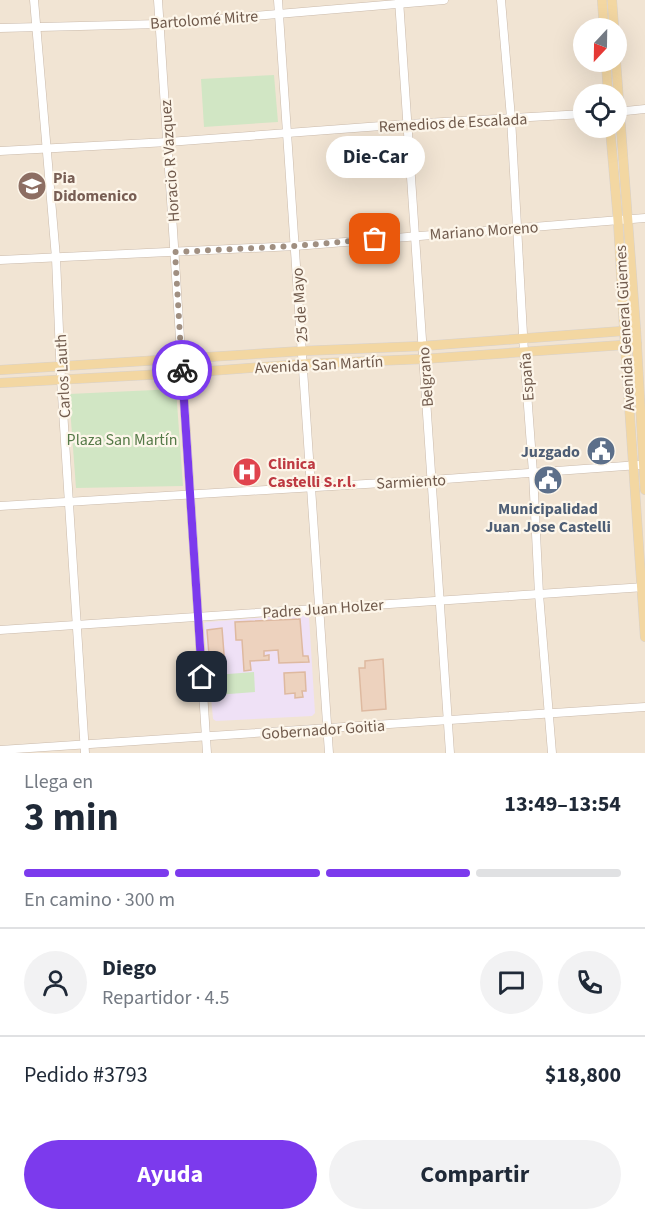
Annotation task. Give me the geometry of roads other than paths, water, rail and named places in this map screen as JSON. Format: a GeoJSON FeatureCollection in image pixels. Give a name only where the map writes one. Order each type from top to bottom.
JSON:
{"type":"FeatureCollection","features":[{"type":"Feature","properties":{"kind":"main road"},"geometry":{"type":"LineString","coordinates":[[602,0],[603,18]]}},
{"type":"Feature","properties":{"kind":"main road"},"geometry":{"type":"LineString","coordinates":[[612,0],[613,18]]}},
{"type":"Feature","properties":{"kind":"main road","name":"Avenida General Güemes"},"geometry":{"type":"LineString","coordinates":[[611,138],[636,330],[645,490]]}},
{"type":"Feature","properties":{"kind":"main road","name":"Avenida General Güemes"},"geometry":{"type":"LineString","coordinates":[[619,138],[624,331],[645,637]]}},
{"type":"Feature","properties":{"kind":"main road","name":"Avenida San Martín"},"geometry":{"type":"LineString","coordinates":[[0,370],[302,351],[423,346],[636,330]]}},
{"type":"Feature","properties":{"kind":"main road","name":"Avenida San Martín"},"geometry":{"type":"LineString","coordinates":[[0,383],[303,364],[423,359],[637,344]]}},
{"type":"Feature","properties":{"kind":"street","name":"Carlos Lauth"},"geometry":{"type":"LineString","coordinates":[[34,0],[56,258],[85,749]]}},
{"type":"Feature","properties":{"kind":"street","name":"Horacio R Vazquez"},"geometry":{"type":"LineString","coordinates":[[158,0],[207,753]]}},
{"type":"Feature","properties":{"kind":"street","name":"25 de Mayo"},"geometry":{"type":"LineString","coordinates":[[278,0],[329,753]]}},
{"type":"Feature","properties":{"kind":"street","name":"Bartolomé Mitre"},"geometry":{"type":"LineString","coordinates":[[0,28],[160,24],[444,0]]}},
{"type":"Feature","properties":{"kind":"street","name":"España"},"geometry":{"type":"LineString","coordinates":[[501,0],[512,118],[539,594],[552,753]]}},
{"type":"Feature","properties":{"kind":"street","name":"Belgrano"},"geometry":{"type":"LineString","coordinates":[[400,2],[450,753]]}},
{"type":"Feature","properties":{"kind":"street"},"geometry":{"type":"LineString","coordinates":[[627,111],[645,109]]}},
{"type":"Feature","properties":{"kind":"street","name":"Remedios de Escalada"},"geometry":{"type":"LineString","coordinates":[[0,151],[573,115]]}},
{"type":"Feature","properties":{"kind":"street","name":"Mariano Moreno"},"geometry":{"type":"LineString","coordinates":[[0,260],[295,246],[645,218]]}},
{"type":"Feature","properties":{"kind":"street","name":"Sarmiento"},"geometry":{"type":"LineString","coordinates":[[0,506],[644,465]]}},
{"type":"Feature","properties":{"kind":"street","name":"Padre Juan Holzer"},"geometry":{"type":"LineString","coordinates":[[0,630],[643,587]]}},
{"type":"Feature","properties":{"kind":"street","name":"Gobernador Goitia"},"geometry":{"type":"LineString","coordinates":[[0,750],[85,749],[206,737],[645,707]]}},
{"type":"Feature","properties":{"kind":"place","name":"Pia Didomenico"},"geometry":{"type":"Point","coordinates":[32,186]}},
{"type":"Feature","properties":{"kind":"place","name":"Die-Car"},"geometry":{"type":"Point","coordinates":[375,239]}},
{"type":"Feature","properties":{"kind":"place","name":"Juzgado"},"geometry":{"type":"Point","coordinates":[601,451]}},
{"type":"Feature","properties":{"kind":"place","name":"Clinica Castelli S.r.l."},"geometry":{"type":"Point","coordinates":[247,472]}},
{"type":"Feature","properties":{"kind":"place","name":"Municipalidad Juan Jose Castelli"},"geometry":{"type":"Point","coordinates":[548,480]}},
{"type":"Feature","properties":{"kind":"park label","name":"Plaza San Martín"},"geometry":{"type":"Point","coordinates":[122,439]}}]}
